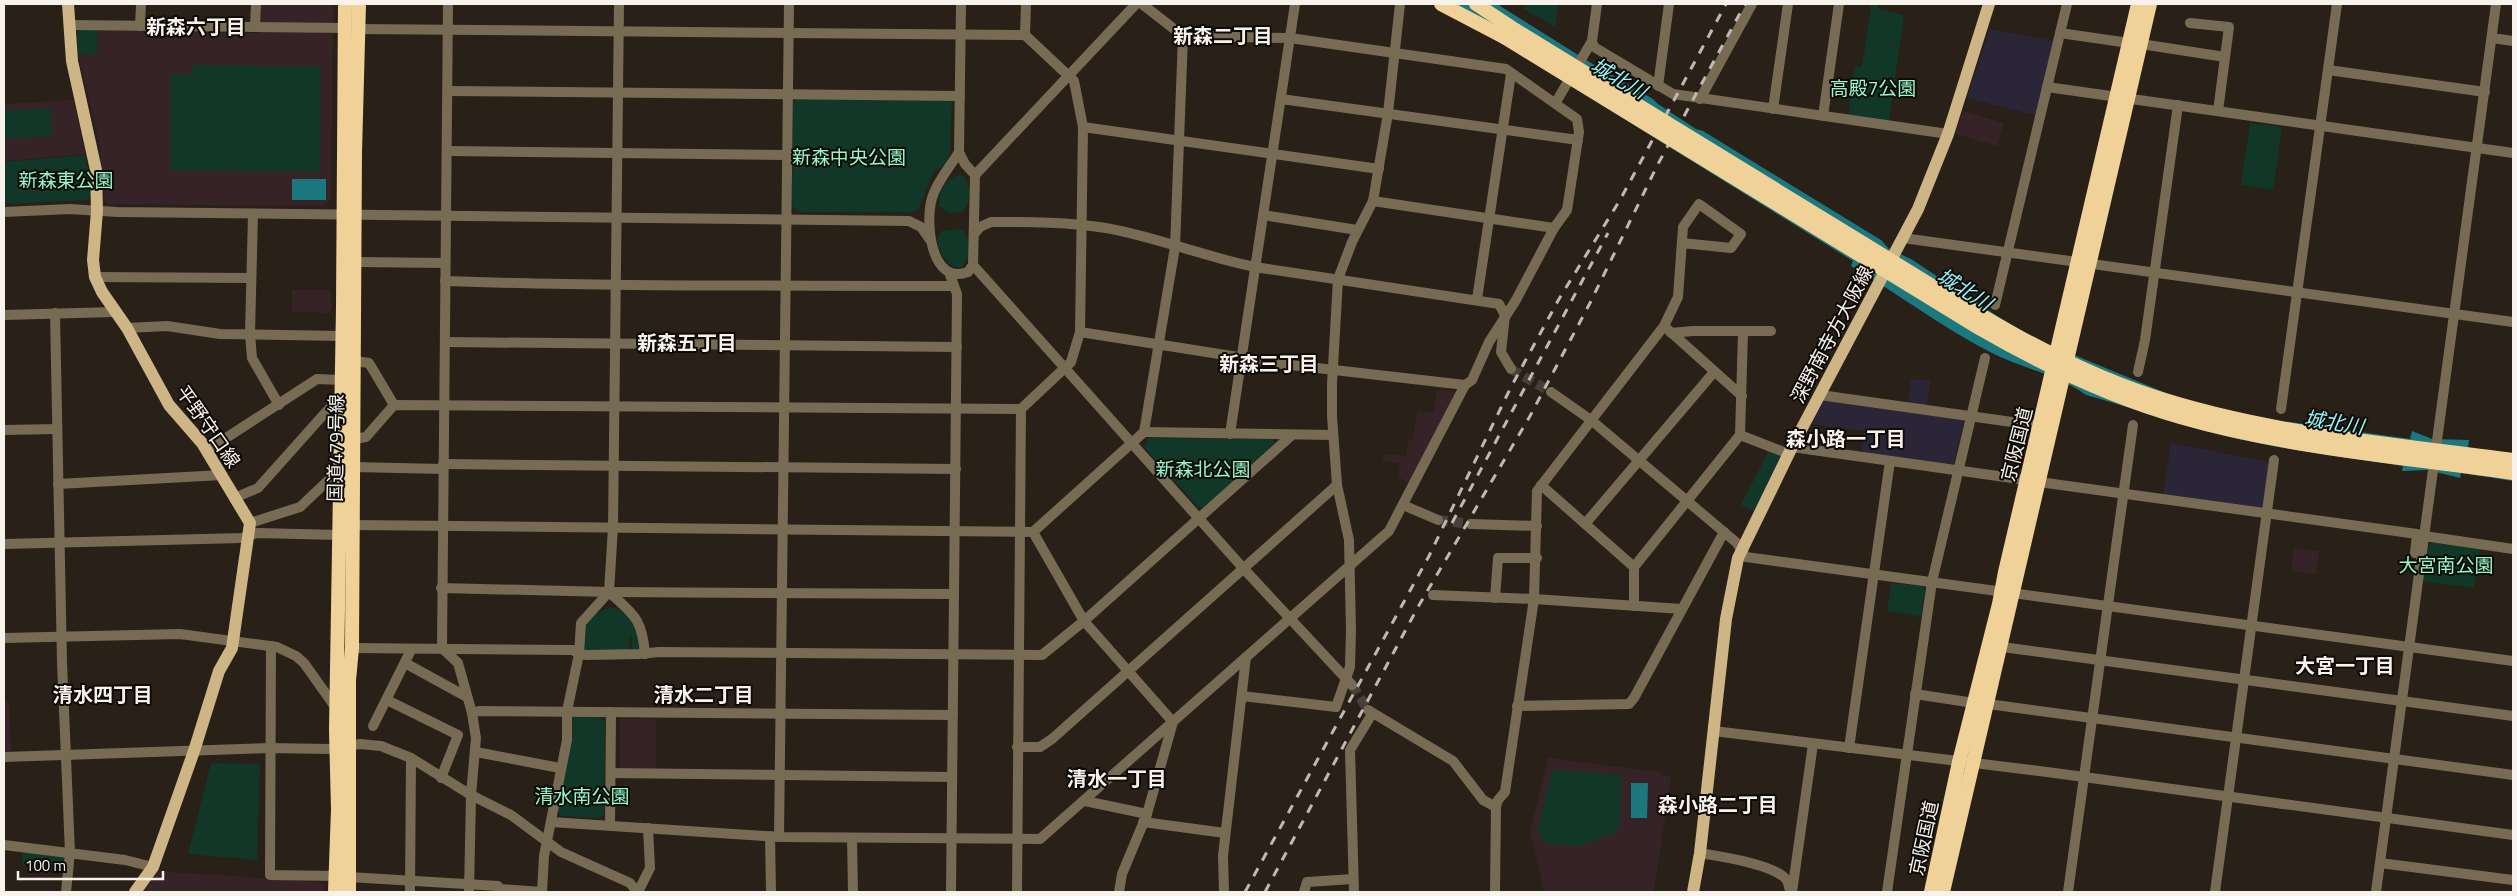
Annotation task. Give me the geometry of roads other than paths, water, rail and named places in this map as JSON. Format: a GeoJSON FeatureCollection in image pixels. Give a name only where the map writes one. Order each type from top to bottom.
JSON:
{"type":"FeatureCollection","features":[{"type":"Feature","properties":{"kind":"highway","name":"国道479号線"},"geometry":{"type":"LineString","coordinates":[[335,892],[342,877],[344,746],[352,648],[353,525],[340,404],[349,215],[351,28],[345,4]]}},
{"type":"Feature","properties":{"kind":"highway","name":"国道479号線"},"geometry":{"type":"LineString","coordinates":[[351,28],[359,4]]}},
{"type":"Feature","properties":{"kind":"highway"},"geometry":{"type":"LineString","coordinates":[[1441,4],[1504,37],[1972,324],[2037,360],[2092,386],[2178,417],[2230,430],[2327,447],[2513,473]]}},
{"type":"Feature","properties":{"kind":"highway"},"geometry":{"type":"LineString","coordinates":[[1476,4],[1958,302],[2019,337],[2097,375],[2165,400],[2232,418],[2328,435],[2513,460]]}},
{"type":"Feature","properties":{"kind":"highway","name":"京阪国道"},"geometry":{"type":"LineString","coordinates":[[2135,43],[2138,4]]}},
{"type":"Feature","properties":{"kind":"highway","name":"京阪国道"},"geometry":{"type":"LineString","coordinates":[[1930,892],[1974,703],[2007,592],[2135,43],[2150,4]]}},
{"type":"Feature","properties":{"kind":"highway","name":"国道479号線"},"geometry":{"type":"LineString","coordinates":[[344,746],[337,710],[339,535],[347,468],[354,439],[356,262],[349,215]]}},
{"type":"Feature","properties":{"kind":"highway","name":"京阪国道"},"geometry":{"type":"LineString","coordinates":[[2032,481],[2040,426],[2054,391]]}},
{"type":"Feature","properties":{"kind":"highway","name":"京阪国道"},"geometry":{"type":"LineString","coordinates":[[1944,892],[2002,647],[2007,592]]}},
{"type":"Feature","properties":{"kind":"highway","name":"国道479号線"},"geometry":{"type":"LineString","coordinates":[[342,877],[349,892]]}},
{"type":"Feature","properties":{"kind":"main road","name":"平野守口線"},"geometry":{"type":"LineString","coordinates":[[68,4],[72,61],[96,170],[97,211],[93,260],[95,277],[115,312],[127,328],[169,405],[206,451],[222,475],[249,529]]}},
{"type":"Feature","properties":{"kind":"main road","name":"深野南寺方大阪線"},"geometry":{"type":"LineString","coordinates":[[1693,892],[1700,853],[1730,590],[1741,550],[1918,209],[1948,134],[1989,4]]}},
{"type":"Feature","properties":{"kind":"main road"},"geometry":{"type":"LineString","coordinates":[[135,892],[153,867],[194,751],[217,676],[232,648],[249,529]]}},
{"type":"Feature","properties":{"kind":"street"},"geometry":{"type":"LineString","coordinates":[[140,26],[141,4]]}},
{"type":"Feature","properties":{"kind":"street"},"geometry":{"type":"LineString","coordinates":[[255,27],[256,4]]}},
{"type":"Feature","properties":{"kind":"street"},"geometry":{"type":"LineString","coordinates":[[448,4],[445,405],[441,527],[442,648],[458,663],[472,713],[476,738],[471,795],[469,888]]}},
{"type":"Feature","properties":{"kind":"street"},"geometry":{"type":"LineString","coordinates":[[272,646],[270,875],[409,880],[469,888],[498,886],[500,889],[542,892],[544,856],[567,740],[567,711],[579,654],[581,623],[609,592],[613,527],[612,466],[619,4]]}},
{"type":"Feature","properties":{"kind":"street"},"geometry":{"type":"LineString","coordinates":[[771,892],[780,775],[789,4]]}},
{"type":"Feature","properties":{"kind":"street"},"geometry":{"type":"LineString","coordinates":[[930,240],[929,209],[936,188],[950,169],[959,152],[961,4]]}},
{"type":"Feature","properties":{"kind":"street"},"geometry":{"type":"LineString","coordinates":[[1025,36],[1026,4]]}},
{"type":"Feature","properties":{"kind":"street"},"geometry":{"type":"LineString","coordinates":[[971,171],[1069,76],[1136,4]]}},
{"type":"Feature","properties":{"kind":"street"},"geometry":{"type":"LineString","coordinates":[[551,822],[775,837],[1036,840],[1044,837],[1389,531],[1465,385],[1472,380],[1505,315],[1554,228],[1567,210],[1579,132],[1577,118],[1506,69],[1290,38],[1183,36],[1142,4]]}},
{"type":"Feature","properties":{"kind":"street"},"geometry":{"type":"LineString","coordinates":[[1230,434],[1295,4]]}},
{"type":"Feature","properties":{"kind":"street"},"geometry":{"type":"LineString","coordinates":[[1242,696],[1336,707],[1349,682],[1351,630],[1349,540],[1337,485],[1333,435],[1333,370],[1338,279],[1358,230],[1373,200],[1388,113],[1400,4]]}},
{"type":"Feature","properties":{"kind":"street"},"geometry":{"type":"LineString","coordinates":[[1556,102],[1590,46],[1597,4]]}},
{"type":"Feature","properties":{"kind":"street"},"geometry":{"type":"LineString","coordinates":[[1658,86],[1670,4]]}},
{"type":"Feature","properties":{"kind":"street"},"geometry":{"type":"LineString","coordinates":[[1700,99],[1752,4]]}},
{"type":"Feature","properties":{"kind":"street"},"geometry":{"type":"LineString","coordinates":[[1773,109],[1788,4]]}},
{"type":"Feature","properties":{"kind":"street"},"geometry":{"type":"LineString","coordinates":[[1823,116],[1839,4]]}},
{"type":"Feature","properties":{"kind":"street"},"geometry":{"type":"LineString","coordinates":[[1995,305],[2009,253],[2067,4]]}},
{"type":"Feature","properties":{"kind":"street"},"geometry":{"type":"LineString","coordinates":[[2281,409],[2337,4]]}},
{"type":"Feature","properties":{"kind":"street"},"geometry":{"type":"LineString","coordinates":[[2376,892],[2496,4]]}},
{"type":"Feature","properties":{"kind":"street"},"geometry":{"type":"LineString","coordinates":[[2190,23],[2230,27],[2218,111]]}},
{"type":"Feature","properties":{"kind":"street"},"geometry":{"type":"LineString","coordinates":[[69,25],[1025,36],[1074,81],[1083,127],[1080,332],[1071,362],[1021,408],[785,405],[394,405],[366,437],[354,439]]}},
{"type":"Feature","properties":{"kind":"street"},"geometry":{"type":"LineString","coordinates":[[2060,33],[2225,57]]}},
{"type":"Feature","properties":{"kind":"street"},"geometry":{"type":"LineString","coordinates":[[353,525],[1033,532],[1144,432],[1175,247],[1183,36]]}},
{"type":"Feature","properties":{"kind":"street"},"geometry":{"type":"LineString","coordinates":[[2492,38],[2513,41]]}},
{"type":"Feature","properties":{"kind":"street"},"geometry":{"type":"LineString","coordinates":[[1590,46],[1673,94],[1948,134]]}},
{"type":"Feature","properties":{"kind":"street"},"geometry":{"type":"LineString","coordinates":[[2328,70],[2485,92]]}},
{"type":"Feature","properties":{"kind":"street"},"geometry":{"type":"LineString","coordinates":[[1477,299],[1511,74]]}},
{"type":"Feature","properties":{"kind":"street"},"geometry":{"type":"LineString","coordinates":[[2047,88],[2513,152]]}},
{"type":"Feature","properties":{"kind":"street"},"geometry":{"type":"LineString","coordinates":[[448,91],[960,96]]}},
{"type":"Feature","properties":{"kind":"street"},"geometry":{"type":"LineString","coordinates":[[1281,99],[1578,140]]}},
{"type":"Feature","properties":{"kind":"street"},"geometry":{"type":"LineString","coordinates":[[2138,372],[2145,340],[2178,105]]}},
{"type":"Feature","properties":{"kind":"street"},"geometry":{"type":"LineString","coordinates":[[1083,127],[1379,169]]}},
{"type":"Feature","properties":{"kind":"street"},"geometry":{"type":"LineString","coordinates":[[447,151],[787,155]]}},
{"type":"Feature","properties":{"kind":"street"},"geometry":{"type":"LineString","coordinates":[[956,290],[970,269],[975,233],[971,171],[959,152]]}},
{"type":"Feature","properties":{"kind":"street"},"geometry":{"type":"LineString","coordinates":[[950,169],[960,166],[971,171]]}},
{"type":"Feature","properties":{"kind":"street"},"geometry":{"type":"LineString","coordinates":[[1373,200],[1554,228]]}},
{"type":"Feature","properties":{"kind":"street"},"geometry":{"type":"LineString","coordinates":[[1495,892],[1496,807],[1505,792],[1534,599],[1537,558],[1537,491],[1591,420],[1667,330],[1678,297],[1683,227],[1698,204],[1741,234],[1731,248],[1682,243]]}},
{"type":"Feature","properties":{"kind":"street"},"geometry":{"type":"LineString","coordinates":[[4,212],[70,209],[253,214],[910,221],[921,227],[930,240],[936,258],[949,272],[956,290],[951,892]]}},
{"type":"Feature","properties":{"kind":"street"},"geometry":{"type":"LineString","coordinates":[[910,221],[929,209]]}},
{"type":"Feature","properties":{"kind":"street"},"geometry":{"type":"LineString","coordinates":[[253,214],[250,334],[252,358],[279,405]]}},
{"type":"Feature","properties":{"kind":"street"},"geometry":{"type":"LineString","coordinates":[[1263,215],[1358,230]]}},
{"type":"Feature","properties":{"kind":"street"},"geometry":{"type":"LineString","coordinates":[[975,233],[980,227],[991,222],[1081,225],[1108,228],[1216,259],[1255,267],[1477,299],[1499,304],[1505,315],[1501,352],[1512,369]]}},
{"type":"Feature","properties":{"kind":"street"},"geometry":{"type":"LineString","coordinates":[[1903,240],[2513,322]]}},
{"type":"Feature","properties":{"kind":"street"},"geometry":{"type":"LineString","coordinates":[[356,262],[446,263]]}},
{"type":"Feature","properties":{"kind":"street"},"geometry":{"type":"LineString","coordinates":[[949,272],[958,275],[970,269]]}},
{"type":"Feature","properties":{"kind":"street"},"geometry":{"type":"LineString","coordinates":[[970,269],[1066,368],[1244,568],[1349,682]]}},
{"type":"Feature","properties":{"kind":"street"},"geometry":{"type":"LineString","coordinates":[[95,277],[252,278]]}},
{"type":"Feature","properties":{"kind":"street"},"geometry":{"type":"LineString","coordinates":[[445,281],[616,286],[786,284],[956,290]]}},
{"type":"Feature","properties":{"kind":"street"},"geometry":{"type":"LineString","coordinates":[[4,315],[115,312]]}},
{"type":"Feature","properties":{"kind":"street"},"geometry":{"type":"LineString","coordinates":[[55,313],[61,636],[70,853],[66,892]]}},
{"type":"Feature","properties":{"kind":"street"},"geometry":{"type":"LineString","coordinates":[[127,328],[167,326],[220,334],[342,336]]}},
{"type":"Feature","properties":{"kind":"street"},"geometry":{"type":"LineString","coordinates":[[1667,330],[1771,331]]}},
{"type":"Feature","properties":{"kind":"street"},"geometry":{"type":"LineString","coordinates":[[1667,330],[1742,396]]}},
{"type":"Feature","properties":{"kind":"street"},"geometry":{"type":"LineString","coordinates":[[1080,332],[1242,359],[1465,385]]}},
{"type":"Feature","properties":{"kind":"street"},"geometry":{"type":"LineString","coordinates":[[1634,606],[1634,567],[1740,435],[1743,332]]}},
{"type":"Feature","properties":{"kind":"street"},"geometry":{"type":"LineString","coordinates":[[444,342],[957,347]]}},
{"type":"Feature","properties":{"kind":"street"},"geometry":{"type":"LineString","coordinates":[[1887,892],[1932,582],[1984,358]]}},
{"type":"Feature","properties":{"kind":"street"},"geometry":{"type":"LineString","coordinates":[[355,361],[369,363],[394,405]]}},
{"type":"Feature","properties":{"kind":"street"},"geometry":{"type":"LineString","coordinates":[[1585,524],[1714,372]]}},
{"type":"Feature","properties":{"kind":"street"},"geometry":{"type":"LineString","coordinates":[[206,451],[318,380],[341,380]]}},
{"type":"Feature","properties":{"kind":"street"},"geometry":{"type":"LineString","coordinates":[[1551,392],[1591,420],[1724,532],[1737,543],[1746,557],[2513,661]]}},
{"type":"Feature","properties":{"kind":"street"},"geometry":{"type":"LineString","coordinates":[[1820,395],[2040,426]]}},
{"type":"Feature","properties":{"kind":"street"},"geometry":{"type":"LineString","coordinates":[[234,498],[258,488],[325,413],[332,406],[340,404]]}},
{"type":"Feature","properties":{"kind":"street"},"geometry":{"type":"LineString","coordinates":[[1017,892],[1021,408]]}},
{"type":"Feature","properties":{"kind":"street"},"geometry":{"type":"LineString","coordinates":[[2068,892],[2133,425]]}},
{"type":"Feature","properties":{"kind":"street"},"geometry":{"type":"LineString","coordinates":[[4,430],[57,429]]}},
{"type":"Feature","properties":{"kind":"street"},"geometry":{"type":"LineString","coordinates":[[1144,432],[1333,435]]}},
{"type":"Feature","properties":{"kind":"street"},"geometry":{"type":"LineString","coordinates":[[352,648],[573,650],[579,654],[645,654],[659,652],[1037,656],[1047,652],[1084,621],[1292,435]]}},
{"type":"Feature","properties":{"kind":"street"},"geometry":{"type":"LineString","coordinates":[[1740,435],[1791,451],[1958,470],[2417,534],[2414,554],[2420,560]]}},
{"type":"Feature","properties":{"kind":"street"},"geometry":{"type":"LineString","coordinates":[[2215,892],[2274,460]]}},
{"type":"Feature","properties":{"kind":"street"},"geometry":{"type":"LineString","coordinates":[[1849,748],[1890,462]]}},
{"type":"Feature","properties":{"kind":"street"},"geometry":{"type":"LineString","coordinates":[[4,544],[242,538],[249,529],[300,507],[347,468],[612,466],[956,469]]}},
{"type":"Feature","properties":{"kind":"street"},"geometry":{"type":"LineString","coordinates":[[58,484],[222,475]]}},
{"type":"Feature","properties":{"kind":"street"},"geometry":{"type":"LineString","coordinates":[[1017,747],[1045,745],[1337,485]]}},
{"type":"Feature","properties":{"kind":"street"},"geometry":{"type":"LineString","coordinates":[[1541,485],[1634,567]]}},
{"type":"Feature","properties":{"kind":"street"},"geometry":{"type":"LineString","coordinates":[[1403,505],[1438,520]]}},
{"type":"Feature","properties":{"kind":"street"},"geometry":{"type":"LineString","coordinates":[[1471,524],[1537,526]]}},
{"type":"Feature","properties":{"kind":"street"},"geometry":{"type":"LineString","coordinates":[[249,529],[257,533],[339,535]]}},
{"type":"Feature","properties":{"kind":"street"},"geometry":{"type":"LineString","coordinates":[[1033,532],[1084,621],[1174,722]]}},
{"type":"Feature","properties":{"kind":"street"},"geometry":{"type":"LineString","coordinates":[[1518,706],[1629,704],[1724,532]]}},
{"type":"Feature","properties":{"kind":"street"},"geometry":{"type":"LineString","coordinates":[[2424,536],[2513,549]]}},
{"type":"Feature","properties":{"kind":"street"},"geometry":{"type":"LineString","coordinates":[[1495,598],[1498,558],[1537,558]]}},
{"type":"Feature","properties":{"kind":"street"},"geometry":{"type":"LineString","coordinates":[[441,588],[609,592],[954,594]]}},
{"type":"Feature","properties":{"kind":"street"},"geometry":{"type":"LineString","coordinates":[[609,592],[636,618],[643,632],[645,654]]}},
{"type":"Feature","properties":{"kind":"street"},"geometry":{"type":"LineString","coordinates":[[1433,595],[1534,599],[1682,609]]}},
{"type":"Feature","properties":{"kind":"street"},"geometry":{"type":"LineString","coordinates":[[4,638],[180,634],[233,640],[244,644],[272,646],[288,651],[304,663],[337,710]]}},
{"type":"Feature","properties":{"kind":"street"},"geometry":{"type":"LineString","coordinates":[[2002,647],[2513,716]]}},
{"type":"Feature","properties":{"kind":"street"},"geometry":{"type":"LineString","coordinates":[[373,726],[411,650]]}},
{"type":"Feature","properties":{"kind":"street"},"geometry":{"type":"LineString","coordinates":[[1224,892],[1223,856],[1225,833],[1246,657]]}},
{"type":"Feature","properties":{"kind":"street"},"geometry":{"type":"LineString","coordinates":[[405,663],[467,697]]}},
{"type":"Feature","properties":{"kind":"street"},"geometry":{"type":"LineString","coordinates":[[1915,694],[1974,703]]}},
{"type":"Feature","properties":{"kind":"street"},"geometry":{"type":"LineString","coordinates":[[387,700],[458,735],[441,778]]}},
{"type":"Feature","properties":{"kind":"street"},"geometry":{"type":"LineString","coordinates":[[1988,704],[2513,775]]}},
{"type":"Feature","properties":{"kind":"street"},"geometry":{"type":"LineString","coordinates":[[472,713],[478,711],[567,711],[953,716]]}},
{"type":"Feature","properties":{"kind":"street"},"geometry":{"type":"LineString","coordinates":[[610,826],[611,712]]}},
{"type":"Feature","properties":{"kind":"street"},"geometry":{"type":"LineString","coordinates":[[1354,892],[1350,750],[1370,712],[1453,761],[1482,800],[1496,807]]}},
{"type":"Feature","properties":{"kind":"street"},"geometry":{"type":"LineString","coordinates":[[1119,892],[1122,874],[1145,818],[1174,722]]}},
{"type":"Feature","properties":{"kind":"street"},"geometry":{"type":"LineString","coordinates":[[1714,731],[2084,778],[2513,836]]}},
{"type":"Feature","properties":{"kind":"street"},"geometry":{"type":"LineString","coordinates":[[1791,892],[1813,744]]}},
{"type":"Feature","properties":{"kind":"street"},"geometry":{"type":"LineString","coordinates":[[4,757],[381,746],[411,758],[441,778],[511,815],[561,852],[630,883],[638,892],[650,868],[648,828]]}},
{"type":"Feature","properties":{"kind":"street"},"geometry":{"type":"LineString","coordinates":[[476,752],[560,768]]}},
{"type":"Feature","properties":{"kind":"street"},"geometry":{"type":"LineString","coordinates":[[410,892],[411,758]]}},
{"type":"Feature","properties":{"kind":"street"},"geometry":{"type":"LineString","coordinates":[[611,773],[952,777]]}},
{"type":"Feature","properties":{"kind":"street"},"geometry":{"type":"LineString","coordinates":[[1085,801],[1145,818],[1225,833]]}},
{"type":"Feature","properties":{"kind":"street"},"geometry":{"type":"LineString","coordinates":[[852,838],[853,892]]}},
{"type":"Feature","properties":{"kind":"street"},"geometry":{"type":"LineString","coordinates":[[4,845],[125,860],[153,867]]}},
{"type":"Feature","properties":{"kind":"street"},"geometry":{"type":"LineString","coordinates":[[1700,853],[1748,862],[1783,876],[1791,892]]}},
{"type":"Feature","properties":{"kind":"street"},"geometry":{"type":"LineString","coordinates":[[2380,863],[2513,880]]}},
{"type":"Feature","properties":{"kind":"street"},"geometry":{"type":"LineString","coordinates":[[1304,892],[1307,882],[1353,878]]}},
{"type":"Feature","properties":{"kind":"water","name":"城北川"},"geometry":{"type":"Polygon","coordinates":[[[1439,4],[1497,4],[1591,63],[1653,99],[1696,129],[1703,131],[1881,240],[1889,249],[1911,259],[2026,335],[2190,403],[2239,415],[2410,439],[2412,431],[2432,439],[2469,440],[2468,448],[2513,454],[2513,481],[2461,473],[2460,478],[2428,470],[2402,471],[2403,466],[2291,449],[2225,436],[2086,395],[2051,376],[2000,357],[1970,341],[1851,266],[1853,261],[1439,4]]]}},
{"type":"Feature","properties":{"kind":"water"},"geometry":{"type":"Polygon","coordinates":[[[292,179],[326,179],[326,200],[292,200],[292,179]]]}},
{"type":"Feature","properties":{"kind":"water"},"geometry":{"type":"Polygon","coordinates":[[[1631,783],[1648,783],[1647,818],[1631,818],[1631,783]]]}},
{"type":"Feature","properties":{"kind":"tunnel"},"geometry":{"type":"LineString","coordinates":[[1511,369],[1551,392]]}},
{"type":"Feature","properties":{"kind":"tunnel"},"geometry":{"type":"LineString","coordinates":[[1438,520],[1471,524]]}},
{"type":"Feature","properties":{"kind":"tunnel"},"geometry":{"type":"LineString","coordinates":[[1352,685],[1368,710]]}},
{"type":"Feature","properties":{"kind":"railway"},"geometry":{"type":"LineString","coordinates":[[1245,892],[1429,556],[1511,387],[1559,299],[1620,200],[1726,4]]}},
{"type":"Feature","properties":{"kind":"railway"},"geometry":{"type":"LineString","coordinates":[[1265,892],[1418,607],[1530,416],[1590,303],[1658,164],[1745,4]]}},
{"type":"Feature","properties":{"kind":"railway"},"geometry":{"type":"LineString","coordinates":[[1452,523],[1608,233]]}},
{"type":"Feature","properties":{"kind":"district","name":"新森六丁目"},"geometry":{"type":"Point","coordinates":[196,26]}},
{"type":"Feature","properties":{"kind":"district","name":"新森二丁目"},"geometry":{"type":"Point","coordinates":[1223,35]}},
{"type":"Feature","properties":{"kind":"district","name":"新森五丁目"},"geometry":{"type":"Point","coordinates":[687,342]}},
{"type":"Feature","properties":{"kind":"district","name":"新森三丁目"},"geometry":{"type":"Point","coordinates":[1269,363]}},
{"type":"Feature","properties":{"kind":"district","name":"森小路一丁目"},"geometry":{"type":"Point","coordinates":[1846,438]}},
{"type":"Feature","properties":{"kind":"district","name":"大宮一丁目"},"geometry":{"type":"Point","coordinates":[2345,665]}},
{"type":"Feature","properties":{"kind":"district","name":"清水四丁目"},"geometry":{"type":"Point","coordinates":[103,694]}},
{"type":"Feature","properties":{"kind":"district","name":"清水二丁目"},"geometry":{"type":"Point","coordinates":[704,694]}},
{"type":"Feature","properties":{"kind":"district","name":"清水一丁目"},"geometry":{"type":"Point","coordinates":[1117,778]}},
{"type":"Feature","properties":{"kind":"district","name":"森小路二丁目"},"geometry":{"type":"Point","coordinates":[1718,804]}},
{"type":"Feature","properties":{"kind":"park label","name":"高殿7公園"},"geometry":{"type":"Point","coordinates":[1873,87]}},
{"type":"Feature","properties":{"kind":"park label","name":"新森中央公園"},"geometry":{"type":"Point","coordinates":[849,156]}},
{"type":"Feature","properties":{"kind":"park label","name":"新森東公園"},"geometry":{"type":"Point","coordinates":[66,179]}},
{"type":"Feature","properties":{"kind":"park label","name":"新森北公園"},"geometry":{"type":"Point","coordinates":[1203,468]}},
{"type":"Feature","properties":{"kind":"park label","name":"大宮南公園"},"geometry":{"type":"Point","coordinates":[2446,564]}},
{"type":"Feature","properties":{"kind":"park label","name":"清水南公園"},"geometry":{"type":"Point","coordinates":[582,795]}}]}
